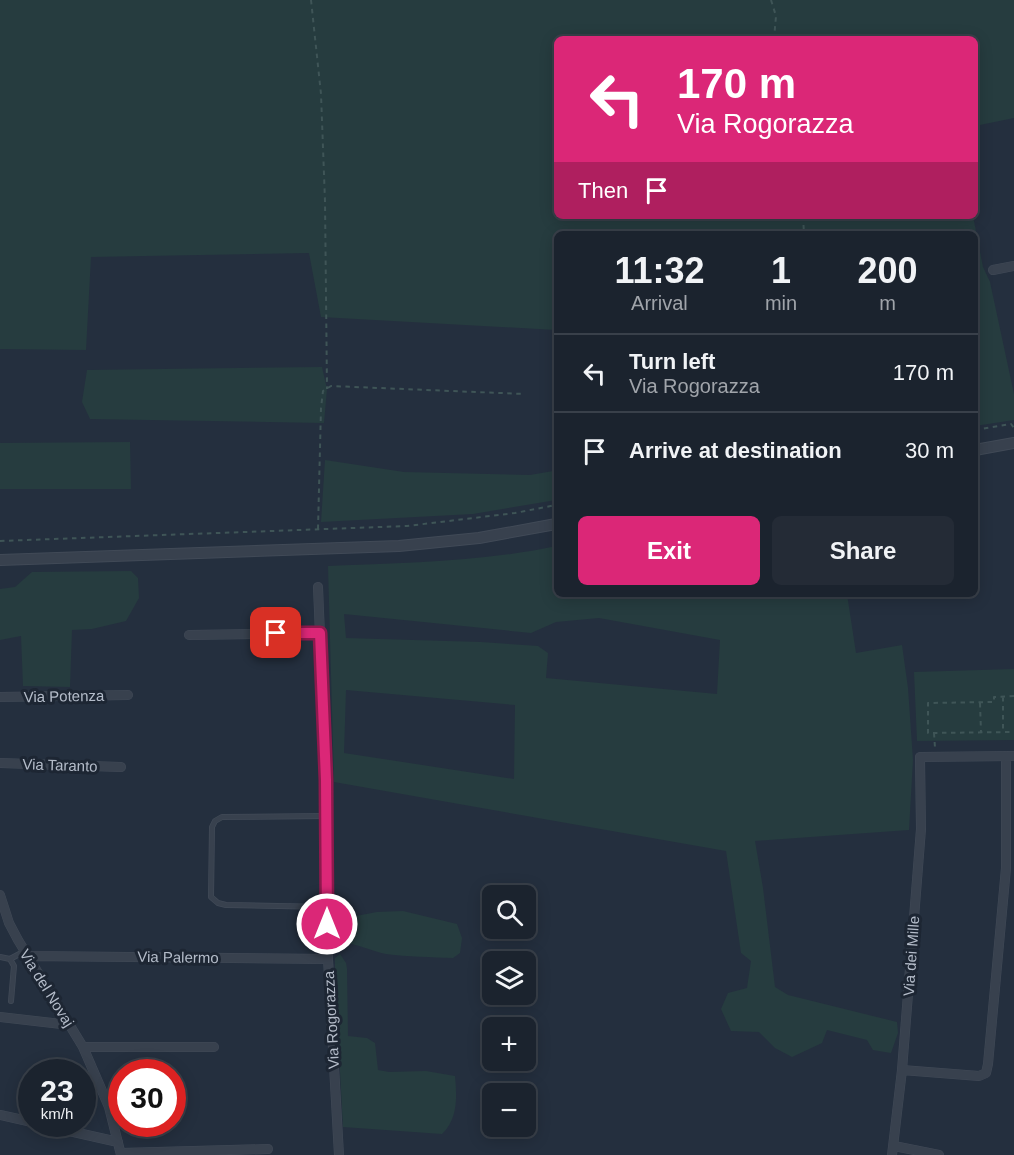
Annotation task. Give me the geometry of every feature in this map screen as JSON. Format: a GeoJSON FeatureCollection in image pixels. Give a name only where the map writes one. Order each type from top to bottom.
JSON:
{"type":"FeatureCollection","features":[{"type":"Feature","properties":{"kind":"street"},"geometry":{"type":"LineString","coordinates":[[993,270],[1014,266]]}},
{"type":"Feature","properties":{"kind":"street"},"geometry":{"type":"LineString","coordinates":[[978,449],[1014,443]]}},
{"type":"Feature","properties":{"kind":"street"},"geometry":{"type":"LineString","coordinates":[[0,560],[399,546],[479,538],[554,524]]}},
{"type":"Feature","properties":{"kind":"street","name":"Via Rogorazza"},"geometry":{"type":"LineString","coordinates":[[318,587],[327,816],[328,958],[339,1155]]}},
{"type":"Feature","properties":{"kind":"street"},"geometry":{"type":"LineString","coordinates":[[189,635],[320,633]]}},
{"type":"Feature","properties":{"kind":"street","name":"Via Potenza"},"geometry":{"type":"LineString","coordinates":[[0,697],[128,695]]}},
{"type":"Feature","properties":{"kind":"street"},"geometry":{"type":"LineString","coordinates":[[902,1070],[979,1076],[986,1072],[988,1064],[1006,868],[1010,756],[935,757]]}},
{"type":"Feature","properties":{"kind":"street","name":"Via dei Mille"},"geometry":{"type":"LineString","coordinates":[[893,1151],[902,1070],[921,830],[920,757],[935,757]]}},
{"type":"Feature","properties":{"kind":"street","name":"Via Taranto"},"geometry":{"type":"LineString","coordinates":[[0,763],[121,767]]}},
{"type":"Feature","properties":{"kind":"street","name":"Via del Novaj"},"geometry":{"type":"LineString","coordinates":[[0,895],[9,923],[83,1047],[109,1107],[121,1154],[268,1149]]}},
{"type":"Feature","properties":{"kind":"street","name":"Via Palermo"},"geometry":{"type":"LineString","coordinates":[[26,954],[328,958]]}},
{"type":"Feature","properties":{"kind":"street"},"geometry":{"type":"LineString","coordinates":[[0,1017],[70,1025]]}},
{"type":"Feature","properties":{"kind":"street"},"geometry":{"type":"LineString","coordinates":[[83,1047],[214,1047]]}},
{"type":"Feature","properties":{"kind":"street"},"geometry":{"type":"LineString","coordinates":[[0,1115],[18,1119]]}},
{"type":"Feature","properties":{"kind":"street"},"geometry":{"type":"LineString","coordinates":[[96,1137],[118,1142]]}},
{"type":"Feature","properties":{"kind":"street"},"geometry":{"type":"LineString","coordinates":[[893,1151],[939,1155]]}},
{"type":"Feature","properties":{"kind":"lane"},"geometry":{"type":"LineString","coordinates":[[327,816],[222,818],[215,821],[212,827],[210,897],[226,905],[327,907]]}},
{"type":"Feature","properties":{"kind":"lane"},"geometry":{"type":"LineString","coordinates":[[0,957],[10,959],[26,954]]}},
{"type":"Feature","properties":{"kind":"lane"},"geometry":{"type":"LineString","coordinates":[[10,959],[14,966],[11,1001]]}},
{"type":"Feature","properties":{"kind":"path"},"geometry":{"type":"LineString","coordinates":[[311,0],[322,118],[326,235],[327,389]]}},
{"type":"Feature","properties":{"kind":"path"},"geometry":{"type":"LineString","coordinates":[[771,0],[776,16],[774,36]]}},
{"type":"Feature","properties":{"kind":"path"},"geometry":{"type":"LineString","coordinates":[[318,529],[323,391],[331,386],[524,394]]}},
{"type":"Feature","properties":{"kind":"path"},"geometry":{"type":"LineString","coordinates":[[978,430],[1011,424],[1014,428]]}},
{"type":"Feature","properties":{"kind":"path"},"geometry":{"type":"LineString","coordinates":[[0,541],[406,526],[515,513],[554,505]]}},
{"type":"Feature","properties":{"kind":"path"},"geometry":{"type":"LineString","coordinates":[[1014,696],[994,697],[994,702],[928,703],[928,733],[1014,732]]}},
{"type":"Feature","properties":{"kind":"path"},"geometry":{"type":"LineString","coordinates":[[1003,697],[1003,732]]}},
{"type":"Feature","properties":{"kind":"path"},"geometry":{"type":"LineString","coordinates":[[980,703],[981,732]]}},
{"type":"Feature","properties":{"kind":"path"},"geometry":{"type":"LineString","coordinates":[[934,733],[935,757]]}},
{"type":"Feature","properties":{"kind":"green space"},"geometry":{"type":"Polygon","coordinates":[[[0,0],[1014,0],[1014,118],[978,125],[978,36],[554,36],[554,219],[974,219],[976,231],[554,231],[554,330],[321,317],[309,253],[91,257],[86,350],[0,349],[0,0]]]}},
{"type":"Feature","properties":{"kind":"green space"},"geometry":{"type":"Polygon","coordinates":[[[978,242],[983,267],[990,282],[1014,394],[1014,420],[978,426],[978,242]]]}},
{"type":"Feature","properties":{"kind":"green space"},"geometry":{"type":"Polygon","coordinates":[[[322,367],[327,389],[324,423],[90,419],[82,402],[87,370],[322,367]]]}},
{"type":"Feature","properties":{"kind":"green space"},"geometry":{"type":"Polygon","coordinates":[[[130,442],[131,489],[0,489],[0,443],[130,442]]]}},
{"type":"Feature","properties":{"kind":"green space"},"geometry":{"type":"Polygon","coordinates":[[[325,460],[404,472],[530,475],[553,471],[554,467],[554,500],[473,514],[321,522],[325,460]]]}},
{"type":"Feature","properties":{"kind":"green space"},"geometry":{"type":"Polygon","coordinates":[[[554,546],[554,597],[847,597],[856,653],[902,645],[908,688],[913,760],[909,830],[755,841],[775,987],[788,995],[897,1022],[898,1033],[891,1053],[873,1050],[867,1040],[827,1030],[822,1043],[792,1057],[775,1048],[759,1032],[731,1031],[721,1009],[728,993],[747,988],[751,961],[741,953],[726,851],[334,782],[328,566],[443,561],[554,546]],[[344,614],[346,638],[538,646],[548,653],[546,678],[717,694],[720,640],[599,618],[556,622],[531,633],[344,614]],[[346,690],[344,753],[514,779],[515,705],[346,690]]]}},
{"type":"Feature","properties":{"kind":"green space"},"geometry":{"type":"Polygon","coordinates":[[[131,571],[138,578],[139,598],[126,621],[92,629],[72,630],[70,687],[23,686],[21,636],[0,640],[0,589],[15,587],[32,572],[131,571]]]}},
{"type":"Feature","properties":{"kind":"green space"},"geometry":{"type":"Polygon","coordinates":[[[1014,669],[1014,740],[917,741],[914,672],[1014,669]]]}},
{"type":"Feature","properties":{"kind":"green space"},"geometry":{"type":"Polygon","coordinates":[[[403,911],[457,924],[462,938],[460,953],[453,958],[386,954],[353,944],[341,943],[338,937],[336,928],[340,919],[377,912],[403,911]]]}},
{"type":"Feature","properties":{"kind":"green space"},"geometry":{"type":"Polygon","coordinates":[[[340,954],[347,969],[348,1036],[367,1038],[375,1043],[378,1070],[426,1071],[455,1076],[454,1115],[442,1134],[343,1127],[335,978],[335,958],[340,954]]]}},
{"type":"Feature","properties":{"kind":"route"},"geometry":{"type":"LineString","coordinates":[[276,633],[320,633],[326,780],[327,924]]}}]}
